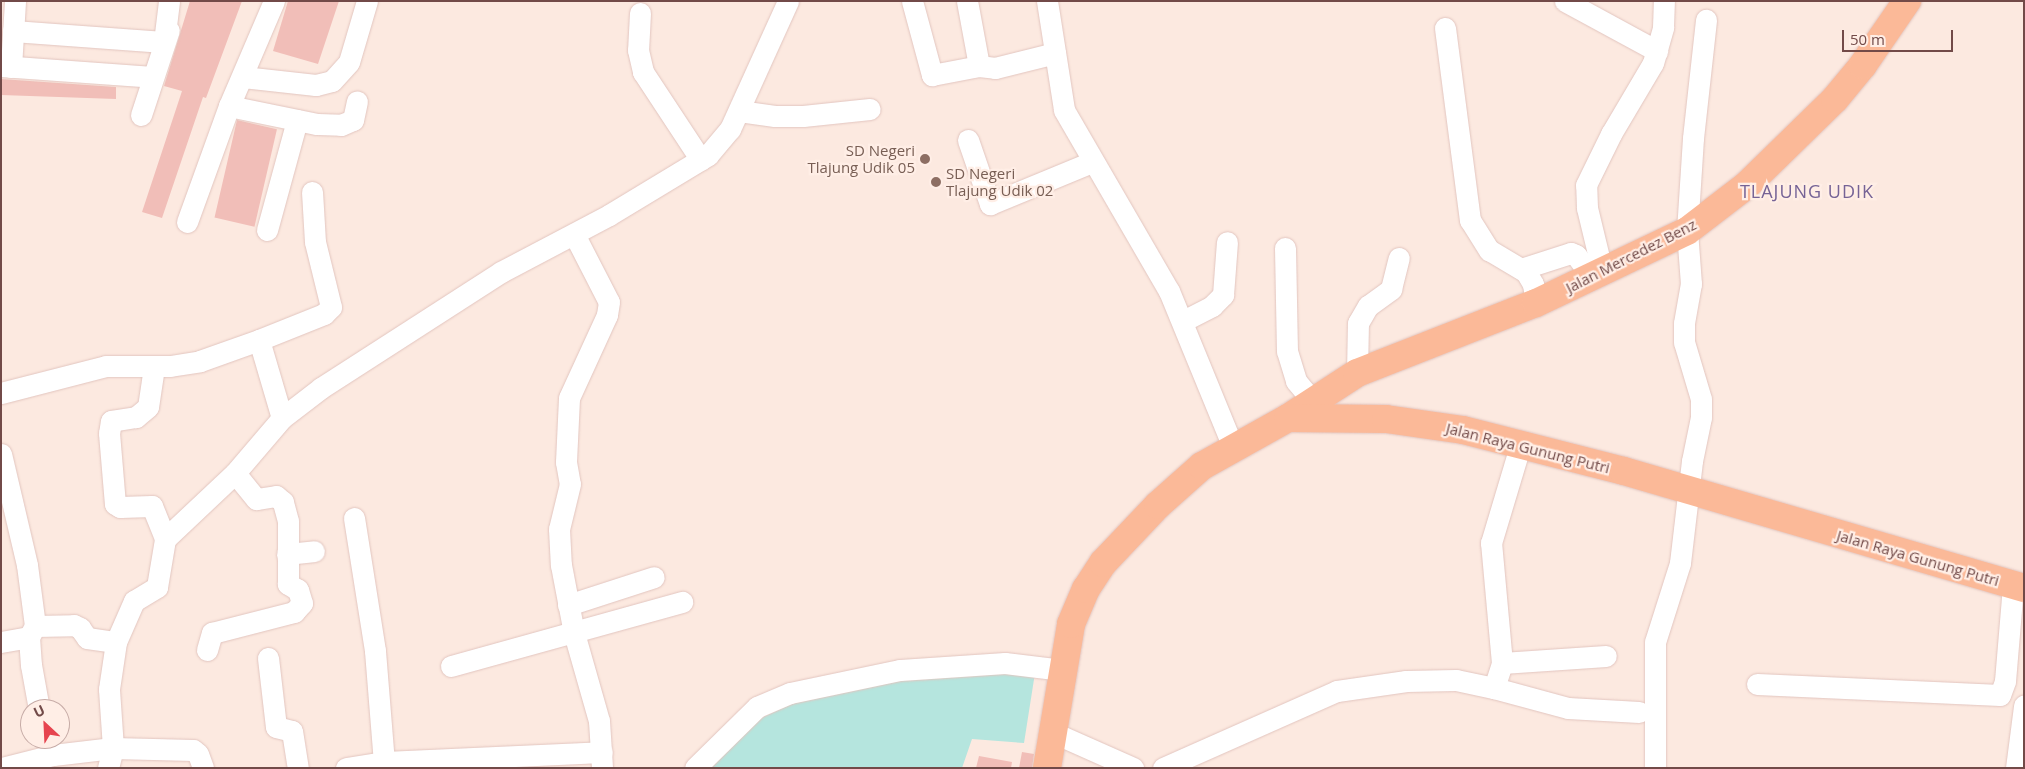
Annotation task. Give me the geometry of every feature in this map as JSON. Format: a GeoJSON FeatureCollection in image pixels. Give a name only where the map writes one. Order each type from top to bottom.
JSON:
{"type":"FeatureCollection","features":[{"type":"Feature","properties":{"kind":"main road","name":"Jalan Mercedez Benz"},"geometry":{"type":"LineString","coordinates":[[1288,418],[1312,400],[1357,374],[1536,304],[1687,231],[1747,185],[1835,99],[1863,65],[1907,1]]}},
{"type":"Feature","properties":{"kind":"main road","name":"Jalan Raya Gunung Putri"},"geometry":{"type":"LineString","coordinates":[[1047,768],[1072,624],[1086,589],[1103,562],[1158,505],[1202,466],[1288,418],[1386,419],[1463,430],[1521,443],[2018,586]]}},
{"type":"Feature","properties":{"kind":"street"},"geometry":{"type":"LineString","coordinates":[[15,1],[13,30],[6,67],[152,77]]}},
{"type":"Feature","properties":{"kind":"street"},"geometry":{"type":"LineString","coordinates":[[164,42],[169,1]]}},
{"type":"Feature","properties":{"kind":"street"},"geometry":{"type":"LineString","coordinates":[[141,115],[164,42],[184,1]]}},
{"type":"Feature","properties":{"kind":"street"},"geometry":{"type":"LineString","coordinates":[[188,222],[229,106],[274,1]]}},
{"type":"Feature","properties":{"kind":"street"},"geometry":{"type":"LineString","coordinates":[[243,77],[316,86],[332,81],[349,62],[367,1]]}},
{"type":"Feature","properties":{"kind":"street"},"geometry":{"type":"LineString","coordinates":[[165,540],[234,473],[282,418],[320,388],[487,280],[574,234],[701,160],[718,145],[739,111],[788,1]]}},
{"type":"Feature","properties":{"kind":"street"},"geometry":{"type":"LineString","coordinates":[[912,1],[932,76],[979,66],[995,68],[1055,53]]}},
{"type":"Feature","properties":{"kind":"street"},"geometry":{"type":"LineString","coordinates":[[968,1],[979,66]]}},
{"type":"Feature","properties":{"kind":"street"},"geometry":{"type":"LineString","coordinates":[[1047,1],[1064,110],[1092,162],[1154,261],[1183,321],[1233,447]]}},
{"type":"Feature","properties":{"kind":"street"},"geometry":{"type":"LineString","coordinates":[[1566,1],[1658,51]]}},
{"type":"Feature","properties":{"kind":"street"},"geometry":{"type":"LineString","coordinates":[[1597,273],[1587,208],[1586,186],[1658,51],[1664,1]]}},
{"type":"Feature","properties":{"kind":"street"},"geometry":{"type":"LineString","coordinates":[[640,13],[638,50],[643,72],[701,160]]}},
{"type":"Feature","properties":{"kind":"street"},"geometry":{"type":"LineString","coordinates":[[1655,768],[1655,642],[1680,563],[1701,399],[1684,342],[1691,284],[1687,231],[1706,20]]}},
{"type":"Feature","properties":{"kind":"street"},"geometry":{"type":"LineString","coordinates":[[1445,28],[1470,220],[1489,250],[1524,268],[1533,284],[1536,304]]}},
{"type":"Feature","properties":{"kind":"street"},"geometry":{"type":"LineString","coordinates":[[13,30],[164,42]]}},
{"type":"Feature","properties":{"kind":"street"},"geometry":{"type":"LineString","coordinates":[[229,106],[297,120],[346,124],[353,120],[357,101]]}},
{"type":"Feature","properties":{"kind":"street"},"geometry":{"type":"LineString","coordinates":[[739,111],[775,116],[803,116],[870,109]]}},
{"type":"Feature","properties":{"kind":"street"},"geometry":{"type":"LineString","coordinates":[[267,230],[297,120]]}},
{"type":"Feature","properties":{"kind":"street"},"geometry":{"type":"LineString","coordinates":[[968,140],[990,204],[1092,162]]}},
{"type":"Feature","properties":{"kind":"street"},"geometry":{"type":"LineString","coordinates":[[1,393],[106,366],[154,367],[200,361],[324,314],[331,307],[315,242],[312,192]]}},
{"type":"Feature","properties":{"kind":"street"},"geometry":{"type":"LineString","coordinates":[[346,768],[384,762],[414,765],[602,760],[595,700],[574,633],[559,544],[561,518],[570,484],[566,419],[569,398],[607,315],[609,302],[574,234]]}},
{"type":"Feature","properties":{"kind":"street"},"geometry":{"type":"LineString","coordinates":[[1183,321],[1212,306],[1223,295],[1228,242]]}},
{"type":"Feature","properties":{"kind":"street"},"geometry":{"type":"LineString","coordinates":[[1285,248],[1287,351],[1296,381],[1312,400]]}},
{"type":"Feature","properties":{"kind":"street"},"geometry":{"type":"LineString","coordinates":[[1524,268],[1571,253],[1597,273]]}},
{"type":"Feature","properties":{"kind":"street"},"geometry":{"type":"LineString","coordinates":[[1357,374],[1358,324],[1368,306],[1390,289],[1400,258]]}},
{"type":"Feature","properties":{"kind":"street"},"geometry":{"type":"LineString","coordinates":[[259,340],[282,418]]}},
{"type":"Feature","properties":{"kind":"street"},"geometry":{"type":"LineString","coordinates":[[111,758],[109,689],[116,642],[134,601],[157,587],[165,540],[152,506],[120,507],[115,504],[109,432],[111,421],[136,417],[148,407],[154,367]]}},
{"type":"Feature","properties":{"kind":"street"},"geometry":{"type":"LineString","coordinates":[[1494,688],[1502,662],[1491,543],[1521,443]]}},
{"type":"Feature","properties":{"kind":"street"},"geometry":{"type":"LineString","coordinates":[[3,464],[22,540],[38,699]]}},
{"type":"Feature","properties":{"kind":"street"},"geometry":{"type":"LineString","coordinates":[[207,650],[212,633],[298,610],[302,599],[297,588],[288,584],[288,521],[280,499],[276,496],[256,499],[234,473]]}},
{"type":"Feature","properties":{"kind":"street"},"geometry":{"type":"LineString","coordinates":[[354,518],[375,651],[384,762]]}},
{"type":"Feature","properties":{"kind":"street"},"geometry":{"type":"LineString","coordinates":[[287,554],[314,551]]}},
{"type":"Feature","properties":{"kind":"street"},"geometry":{"type":"LineString","coordinates":[[568,605],[654,577]]}},
{"type":"Feature","properties":{"kind":"street"},"geometry":{"type":"LineString","coordinates":[[1757,684],[2000,695],[2005,681],[2018,586]]}},
{"type":"Feature","properties":{"kind":"street"},"geometry":{"type":"LineString","coordinates":[[451,666],[682,602]]}},
{"type":"Feature","properties":{"kind":"street"},"geometry":{"type":"LineString","coordinates":[[1,642],[32,631],[74,625],[80,628],[87,638],[116,642]]}},
{"type":"Feature","properties":{"kind":"street"},"geometry":{"type":"LineString","coordinates":[[1502,662],[1606,656]]}},
{"type":"Feature","properties":{"kind":"street"},"geometry":{"type":"LineString","coordinates":[[268,658],[276,726],[277,729],[292,731],[298,768]]}},
{"type":"Feature","properties":{"kind":"street"},"geometry":{"type":"LineString","coordinates":[[695,768],[757,707],[790,693],[900,670],[1005,662],[1064,670]]}},
{"type":"Feature","properties":{"kind":"street"},"geometry":{"type":"LineString","coordinates":[[1163,768],[1337,691],[1406,681],[1456,680],[1568,708],[1639,712]]}},
{"type":"Feature","properties":{"kind":"street"},"geometry":{"type":"LineString","coordinates":[[2016,768],[2024,706]]}},
{"type":"Feature","properties":{"kind":"street"},"geometry":{"type":"LineString","coordinates":[[1052,732],[1133,768]]}},
{"type":"Feature","properties":{"kind":"street"},"geometry":{"type":"LineString","coordinates":[[2,768],[47,749]]}},
{"type":"Feature","properties":{"kind":"street"},"geometry":{"type":"LineString","coordinates":[[63,749],[111,758],[193,750],[198,754],[203,768]]}},
{"type":"Feature","properties":{"kind":"water"},"geometry":{"type":"Polygon","coordinates":[[[1018,669],[1035,673],[1024,743],[972,739],[962,768],[709,768],[759,719],[791,704],[901,680],[1018,669]]]}},
{"type":"Feature","properties":{"kind":"building"},"geometry":{"type":"Polygon","coordinates":[[[190,1],[242,1],[206,98],[203,97],[162,218],[142,212],[182,91],[164,86],[190,1]]]}},
{"type":"Feature","properties":{"kind":"building"},"geometry":{"type":"Polygon","coordinates":[[[288,1],[339,1],[318,64],[273,51],[288,1]]]}},
{"type":"Feature","properties":{"kind":"building"},"geometry":{"type":"Polygon","coordinates":[[[1,79],[116,87],[116,99],[1,95],[1,79]]]}},
{"type":"Feature","properties":{"kind":"building"},"geometry":{"type":"Polygon","coordinates":[[[237,120],[277,129],[254,227],[215,217],[237,120]]]}},
{"type":"Feature","properties":{"kind":"building"},"geometry":{"type":"Polygon","coordinates":[[[1022,752],[1034,754],[1032,768],[1019,768],[1022,752]]]}},
{"type":"Feature","properties":{"kind":"building"},"geometry":{"type":"Polygon","coordinates":[[[979,756],[1012,762],[1011,768],[976,768],[979,756]]]}},
{"type":"Feature","properties":{"kind":"place","name":"SD Negeri Tlajung Udik 05"},"geometry":{"type":"Point","coordinates":[925,159]}},
{"type":"Feature","properties":{"kind":"place","name":"SD Negeri Tlajung Udik 02"},"geometry":{"type":"Point","coordinates":[936,182]}},
{"type":"Feature","properties":{"kind":"district","name":"TLAJUNG UDIK"},"geometry":{"type":"Point","coordinates":[1807,191]}}]}
